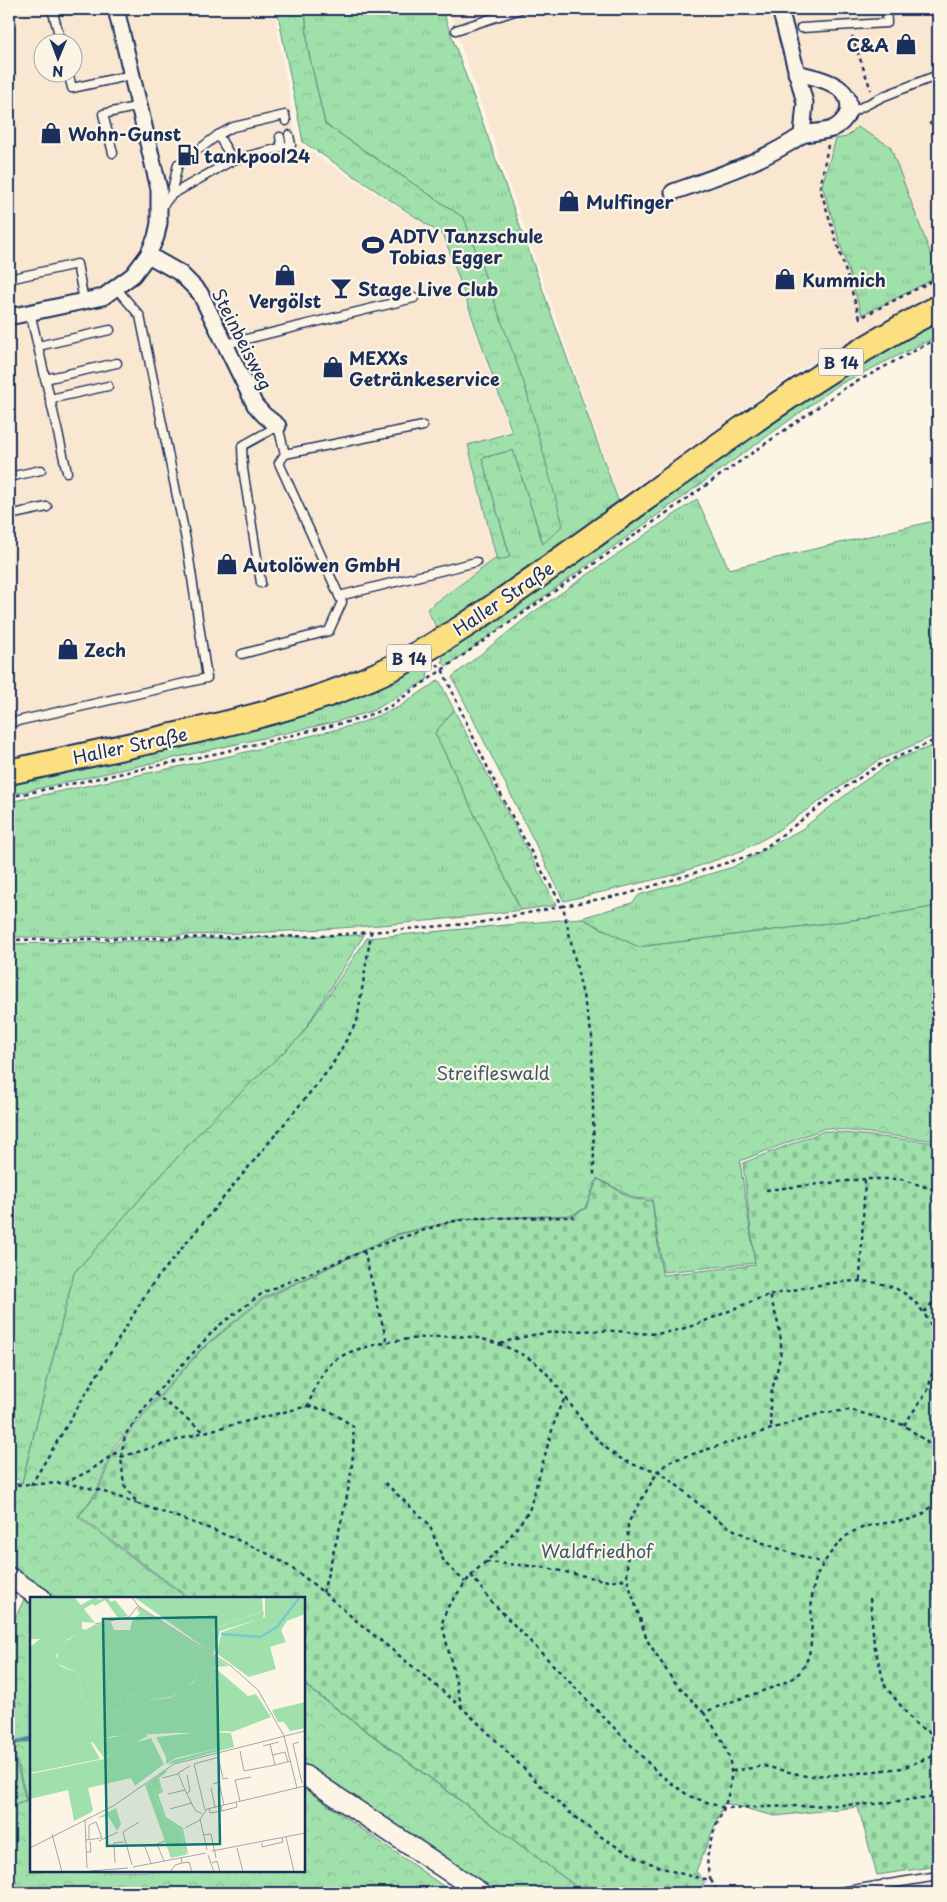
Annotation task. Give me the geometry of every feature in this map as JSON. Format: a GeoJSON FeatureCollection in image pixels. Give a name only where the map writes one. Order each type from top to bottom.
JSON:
{"type":"FeatureCollection","features":[{"type":"Feature","properties":{"kind":"main road","name":"Haller Straße"},"geometry":{"type":"LineString","coordinates":[[11,771],[229,723],[302,702],[371,677],[424,650],[533,580],[818,375],[888,334],[938,308]]}},
{"type":"Feature","properties":{"kind":"street"},"geometry":{"type":"LineString","coordinates":[[9,317],[103,297],[133,275],[148,255],[156,237],[160,209],[159,189],[116,9]]}},
{"type":"Feature","properties":{"kind":"street"},"geometry":{"type":"LineString","coordinates":[[780,9],[805,103],[802,135]]}},
{"type":"Feature","properties":{"kind":"street"},"geometry":{"type":"LineString","coordinates":[[673,192],[745,167],[776,152],[802,135],[832,129],[848,114],[849,104],[846,94],[840,88],[815,77],[796,73]]}},
{"type":"Feature","properties":{"kind":"street","name":"Steinbeisweg"},"geometry":{"type":"LineString","coordinates":[[148,255],[180,273],[200,292],[255,405],[278,426]]}},
{"type":"Feature","properties":{"kind":"street"},"geometry":{"type":"LineString","coordinates":[[9,1577],[39,1597]]}},
{"type":"Feature","properties":{"kind":"street"},"geometry":{"type":"LineString","coordinates":[[305,1776],[481,1893]]}},
{"type":"Feature","properties":{"kind":"lane"},"geometry":{"type":"LineString","coordinates":[[52,9],[58,32]]}},
{"type":"Feature","properties":{"kind":"lane"},"geometry":{"type":"LineString","coordinates":[[456,30],[521,9]]}},
{"type":"Feature","properties":{"kind":"lane"},"geometry":{"type":"LineString","coordinates":[[800,28],[887,23],[886,9]]}},
{"type":"Feature","properties":{"kind":"lane"},"geometry":{"type":"LineString","coordinates":[[70,82],[72,88],[132,75]]}},
{"type":"Feature","properties":{"kind":"lane"},"geometry":{"type":"LineString","coordinates":[[848,114],[875,100],[938,76]]}},
{"type":"Feature","properties":{"kind":"lane"},"geometry":{"type":"LineString","coordinates":[[113,154],[103,114],[140,106]]}},
{"type":"Feature","properties":{"kind":"lane"},"geometry":{"type":"LineString","coordinates":[[201,148],[218,135],[233,127],[268,122],[284,116],[286,121]]}},
{"type":"Feature","properties":{"kind":"lane"},"geometry":{"type":"LineString","coordinates":[[218,135],[233,160]]}},
{"type":"Feature","properties":{"kind":"lane"},"geometry":{"type":"LineString","coordinates":[[160,209],[171,195],[233,160],[291,145],[289,135]]}},
{"type":"Feature","properties":{"kind":"lane"},"geometry":{"type":"LineString","coordinates":[[274,149],[276,138],[282,147]]}},
{"type":"Feature","properties":{"kind":"lane"},"geometry":{"type":"LineString","coordinates":[[171,195],[178,164]]}},
{"type":"Feature","properties":{"kind":"lane"},"geometry":{"type":"LineString","coordinates":[[9,279],[77,264],[84,301]]}},
{"type":"Feature","properties":{"kind":"lane"},"geometry":{"type":"LineString","coordinates":[[9,723],[207,678],[187,545],[140,316],[116,288]]}},
{"type":"Feature","properties":{"kind":"lane"},"geometry":{"type":"LineString","coordinates":[[226,344],[414,298]]}},
{"type":"Feature","properties":{"kind":"lane"},"geometry":{"type":"LineString","coordinates":[[30,312],[67,472]]}},
{"type":"Feature","properties":{"kind":"lane"},"geometry":{"type":"LineString","coordinates":[[38,346],[110,330]]}},
{"type":"Feature","properties":{"kind":"lane"},"geometry":{"type":"LineString","coordinates":[[45,379],[117,362]]}},
{"type":"Feature","properties":{"kind":"lane"},"geometry":{"type":"LineString","coordinates":[[50,399],[108,386]]}},
{"type":"Feature","properties":{"kind":"lane"},"geometry":{"type":"LineString","coordinates":[[261,583],[243,469],[242,446],[278,426],[285,454]]}},
{"type":"Feature","properties":{"kind":"lane"},"geometry":{"type":"LineString","coordinates":[[242,654],[329,631],[342,602],[279,463],[285,454],[423,426]]}},
{"type":"Feature","properties":{"kind":"lane"},"geometry":{"type":"LineString","coordinates":[[9,477],[40,470]]}},
{"type":"Feature","properties":{"kind":"lane"},"geometry":{"type":"LineString","coordinates":[[9,515],[47,507]]}},
{"type":"Feature","properties":{"kind":"lane"},"geometry":{"type":"LineString","coordinates":[[339,596],[476,562]]}},
{"type":"Feature","properties":{"kind":"lane"},"geometry":{"type":"LineString","coordinates":[[840,1893],[938,1876]]}},
{"type":"Feature","properties":{"kind":"lane"},"geometry":{"type":"LineString","coordinates":[[884,1884],[890,1893]]}},
{"type":"Feature","properties":{"kind":"path"},"geometry":{"type":"LineString","coordinates":[[852,25],[853,41],[875,100]]}},
{"type":"Feature","properties":{"kind":"path"},"geometry":{"type":"LineString","coordinates":[[929,124],[938,120]]}},
{"type":"Feature","properties":{"kind":"path"},"geometry":{"type":"LineString","coordinates":[[832,129],[820,188],[860,318],[938,278]]}},
{"type":"Feature","properties":{"kind":"path"},"geometry":{"type":"LineString","coordinates":[[9,797],[224,752],[359,719],[389,707],[845,388],[938,338]]}},
{"type":"Feature","properties":{"kind":"path"},"geometry":{"type":"LineString","coordinates":[[443,671],[489,771],[536,864],[563,906],[592,1036],[594,1175]]}},
{"type":"Feature","properties":{"kind":"path"},"geometry":{"type":"LineString","coordinates":[[9,940],[371,933],[478,923],[627,894],[758,853],[844,788],[880,765],[938,739]]}},
{"type":"Feature","properties":{"kind":"path"},"geometry":{"type":"LineString","coordinates":[[31,1484],[150,1287],[331,1067],[357,1021],[371,933]]}},
{"type":"Feature","properties":{"kind":"path"},"geometry":{"type":"LineString","coordinates":[[860,1280],[865,1179]]}},
{"type":"Feature","properties":{"kind":"path"},"geometry":{"type":"LineString","coordinates":[[766,1190],[865,1179],[901,1179],[938,1190]]}},
{"type":"Feature","properties":{"kind":"path"},"geometry":{"type":"LineString","coordinates":[[138,1504],[124,1485],[121,1450],[125,1435],[155,1394],[217,1328],[264,1292],[364,1251],[449,1222],[476,1218],[574,1217]]}},
{"type":"Feature","properties":{"kind":"path"},"geometry":{"type":"LineString","coordinates":[[364,1251],[386,1342]]}},
{"type":"Feature","properties":{"kind":"path"},"geometry":{"type":"LineString","coordinates":[[500,1344],[519,1336],[578,1330],[662,1333],[688,1327],[745,1303],[770,1295],[870,1280],[899,1290],[924,1312],[938,1348],[928,1390],[904,1425]]}},
{"type":"Feature","properties":{"kind":"path"},"geometry":{"type":"LineString","coordinates":[[770,1295],[781,1336],[780,1356],[769,1398],[772,1429]]}},
{"type":"Feature","properties":{"kind":"path"},"geometry":{"type":"LineString","coordinates":[[924,1312],[938,1297]]}},
{"type":"Feature","properties":{"kind":"path"},"geometry":{"type":"LineString","coordinates":[[308,1406],[318,1380],[335,1360],[358,1349],[386,1342],[470,1337],[500,1344],[536,1364],[600,1443],[632,1464],[658,1471],[677,1484],[718,1520],[766,1544],[823,1564]]}},
{"type":"Feature","properties":{"kind":"path"},"geometry":{"type":"LineString","coordinates":[[155,1394],[204,1432]]}},
{"type":"Feature","properties":{"kind":"path"},"geometry":{"type":"LineString","coordinates":[[462,1708],[442,1623],[447,1608],[465,1582],[504,1545],[529,1511],[557,1413],[565,1398]]}},
{"type":"Feature","properties":{"kind":"path"},"geometry":{"type":"LineString","coordinates":[[121,1457],[204,1432],[308,1406],[330,1411],[354,1426],[355,1447],[350,1477],[323,1593]]}},
{"type":"Feature","properties":{"kind":"path"},"geometry":{"type":"LineString","coordinates":[[718,1893],[707,1870],[707,1858],[712,1835],[724,1808],[732,1781],[727,1746],[704,1712],[672,1679],[647,1640],[627,1579],[628,1523],[658,1471],[671,1461],[821,1413],[851,1410],[904,1425],[927,1442],[938,1458]]}},
{"type":"Feature","properties":{"kind":"path"},"geometry":{"type":"LineString","coordinates":[[64,1483],[89,1472],[121,1450]]}},
{"type":"Feature","properties":{"kind":"path"},"geometry":{"type":"LineString","coordinates":[[9,1485],[64,1483],[99,1490],[226,1534],[274,1557],[323,1593],[462,1708],[555,1802],[600,1837],[638,1859],[672,1872],[711,1880]]}},
{"type":"Feature","properties":{"kind":"path"},"geometry":{"type":"LineString","coordinates":[[385,1483],[429,1524],[444,1562],[465,1582]]}},
{"type":"Feature","properties":{"kind":"path"},"geometry":{"type":"LineString","coordinates":[[704,1712],[717,1705],[770,1688],[798,1675],[809,1657],[813,1589],[823,1564],[844,1538],[863,1526],[912,1520],[922,1515],[935,1504],[938,1492]]}},
{"type":"Feature","properties":{"kind":"path"},"geometry":{"type":"LineString","coordinates":[[486,1562],[542,1568],[608,1581],[627,1579]]}},
{"type":"Feature","properties":{"kind":"path"},"geometry":{"type":"LineString","coordinates":[[471,1576],[491,1601],[658,1773],[689,1796],[724,1808],[876,1804],[938,1796]]}},
{"type":"Feature","properties":{"kind":"path"},"geometry":{"type":"LineString","coordinates":[[870,1598],[874,1644],[885,1686],[917,1726],[938,1736]]}},
{"type":"Feature","properties":{"kind":"path"},"geometry":{"type":"LineString","coordinates":[[731,1771],[764,1766],[806,1776],[849,1774],[902,1768],[938,1754]]}},
{"type":"Feature","properties":{"kind":"shaded area"},"geometry":{"type":"Polygon","coordinates":[[[9,9],[274,9],[297,143],[442,236],[510,431],[467,445],[495,558],[426,609],[436,631],[399,653],[357,673],[253,708],[9,762],[9,9]]]}},
{"type":"Feature","properties":{"kind":"shaded area"},"geometry":{"type":"Polygon","coordinates":[[[448,9],[938,9],[938,291],[798,371],[619,498],[448,9]]]}},
{"type":"Feature","properties":{"kind":"green space"},"geometry":{"type":"Polygon","coordinates":[[[277,9],[305,9],[308,50],[325,124],[464,218],[524,383],[563,525],[543,544],[513,450],[482,458],[510,557],[497,561],[468,445],[512,432],[444,236],[303,142],[277,9]]]}},
{"type":"Feature","properties":{"kind":"green space"},"geometry":{"type":"Polygon","coordinates":[[[305,9],[442,9],[619,503],[438,631],[427,609],[495,559],[498,560],[510,556],[481,458],[513,450],[543,544],[464,218],[325,124],[308,50],[305,9]]]}},
{"type":"Feature","properties":{"kind":"green space"},"geometry":{"type":"Polygon","coordinates":[[[857,127],[890,146],[931,255],[938,252],[938,277],[862,315],[822,185],[836,139],[847,137],[857,127]]]}},
{"type":"Feature","properties":{"kind":"green space"},"geometry":{"type":"Polygon","coordinates":[[[938,323],[938,336],[840,384],[447,666],[442,662],[444,651],[783,409],[887,348],[938,323]]]}},
{"type":"Feature","properties":{"kind":"green space"},"geometry":{"type":"Polygon","coordinates":[[[697,499],[729,569],[938,520],[938,734],[877,761],[771,835],[741,851],[674,875],[564,901],[452,677],[531,614],[697,499]]]}},
{"type":"Feature","properties":{"kind":"green space"},"geometry":{"type":"Polygon","coordinates":[[[420,668],[428,670],[427,680],[372,711],[339,721],[9,795],[9,782],[273,725],[351,698],[420,668]]]}},
{"type":"Feature","properties":{"kind":"green space"},"geometry":{"type":"Polygon","coordinates":[[[439,680],[454,710],[435,733],[521,910],[457,918],[330,929],[202,935],[9,937],[9,802],[230,756],[358,724],[399,707],[439,680]]]}},
{"type":"Feature","properties":{"kind":"green space"},"geometry":{"type":"Polygon","coordinates":[[[454,710],[556,905],[521,910],[435,733],[454,710]]]}},
{"type":"Feature","properties":{"kind":"green space"},"geometry":{"type":"Polygon","coordinates":[[[938,744],[938,906],[869,918],[638,947],[581,918],[632,903],[639,895],[733,867],[802,829],[857,786],[895,760],[938,744]]]}},
{"type":"Feature","properties":{"kind":"green space","name":"Streifleswald"},"geometry":{"type":"Polygon","coordinates":[[[938,906],[938,1141],[825,1128],[740,1161],[755,1263],[663,1272],[652,1199],[634,1198],[597,1178],[585,1208],[572,1215],[464,1219],[397,1234],[261,1299],[201,1349],[113,1448],[97,1491],[78,1517],[186,1597],[56,1597],[9,1566],[9,1484],[22,1483],[74,1273],[209,1122],[300,1037],[367,938],[581,918],[638,947],[869,918],[938,906]]]}},
{"type":"Feature","properties":{"kind":"green space"},"geometry":{"type":"Polygon","coordinates":[[[364,935],[300,1037],[209,1122],[74,1273],[22,1483],[9,1473],[9,944],[364,935]]]}},
{"type":"Feature","properties":{"kind":"green space","name":"Waldfriedhof"},"geometry":{"type":"Polygon","coordinates":[[[824,1131],[938,1143],[938,1866],[877,1875],[858,1807],[775,1816],[724,1803],[696,1871],[705,1883],[694,1893],[585,1893],[305,1685],[305,1597],[188,1597],[79,1516],[98,1492],[114,1450],[202,1349],[262,1300],[396,1235],[464,1219],[572,1216],[585,1209],[598,1179],[633,1199],[652,1201],[662,1275],[755,1265],[743,1163],[824,1131]]]}},
{"type":"Feature","properties":{"kind":"green space"},"geometry":{"type":"Polygon","coordinates":[[[27,1593],[30,1597],[30,1872],[305,1872],[305,1789],[453,1893],[9,1893],[9,1807],[27,1801],[9,1730],[9,1631],[27,1593]]]}},
{"type":"Feature","properties":{"kind":"green space"},"geometry":{"type":"Polygon","coordinates":[[[305,1686],[585,1893],[493,1893],[305,1766],[305,1686]]]}},
{"type":"Feature","properties":{"kind":"green space"},"geometry":{"type":"Polygon","coordinates":[[[9,1739],[26,1800],[9,1806],[9,1739]]]}},
{"type":"Feature","properties":{"kind":"waterway"},"geometry":{"type":"LineString","coordinates":[[9,1744],[30,1739]]}},
{"type":"Feature","properties":{"kind":"place","name":"C&A"},"geometry":{"type":"Point","coordinates":[906,44]}},
{"type":"Feature","properties":{"kind":"place","name":"Wohn-Gunst"},"geometry":{"type":"Point","coordinates":[51,133]}},
{"type":"Feature","properties":{"kind":"place","name":"tankpool24"},"geometry":{"type":"Point","coordinates":[188,155]}},
{"type":"Feature","properties":{"kind":"place","name":"Mulfinger"},"geometry":{"type":"Point","coordinates":[569,201]}},
{"type":"Feature","properties":{"kind":"place","name":"ADTV Tanzschule Tobias Egger"},"geometry":{"type":"Point","coordinates":[373,245]}},
{"type":"Feature","properties":{"kind":"place","name":"Vergölst"},"geometry":{"type":"Point","coordinates":[285,275]}},
{"type":"Feature","properties":{"kind":"place","name":"Kummich"},"geometry":{"type":"Point","coordinates":[785,279]}},
{"type":"Feature","properties":{"kind":"place","name":"Stage Live Club"},"geometry":{"type":"Point","coordinates":[341,288]}},
{"type":"Feature","properties":{"kind":"place","name":"MEXXs Getränkeservice"},"geometry":{"type":"Point","coordinates":[333,367]}},
{"type":"Feature","properties":{"kind":"place","name":"Autolöwen GmbH"},"geometry":{"type":"Point","coordinates":[227,564]}},
{"type":"Feature","properties":{"kind":"place","name":"Zech"},"geometry":{"type":"Point","coordinates":[68,649]}}]}
